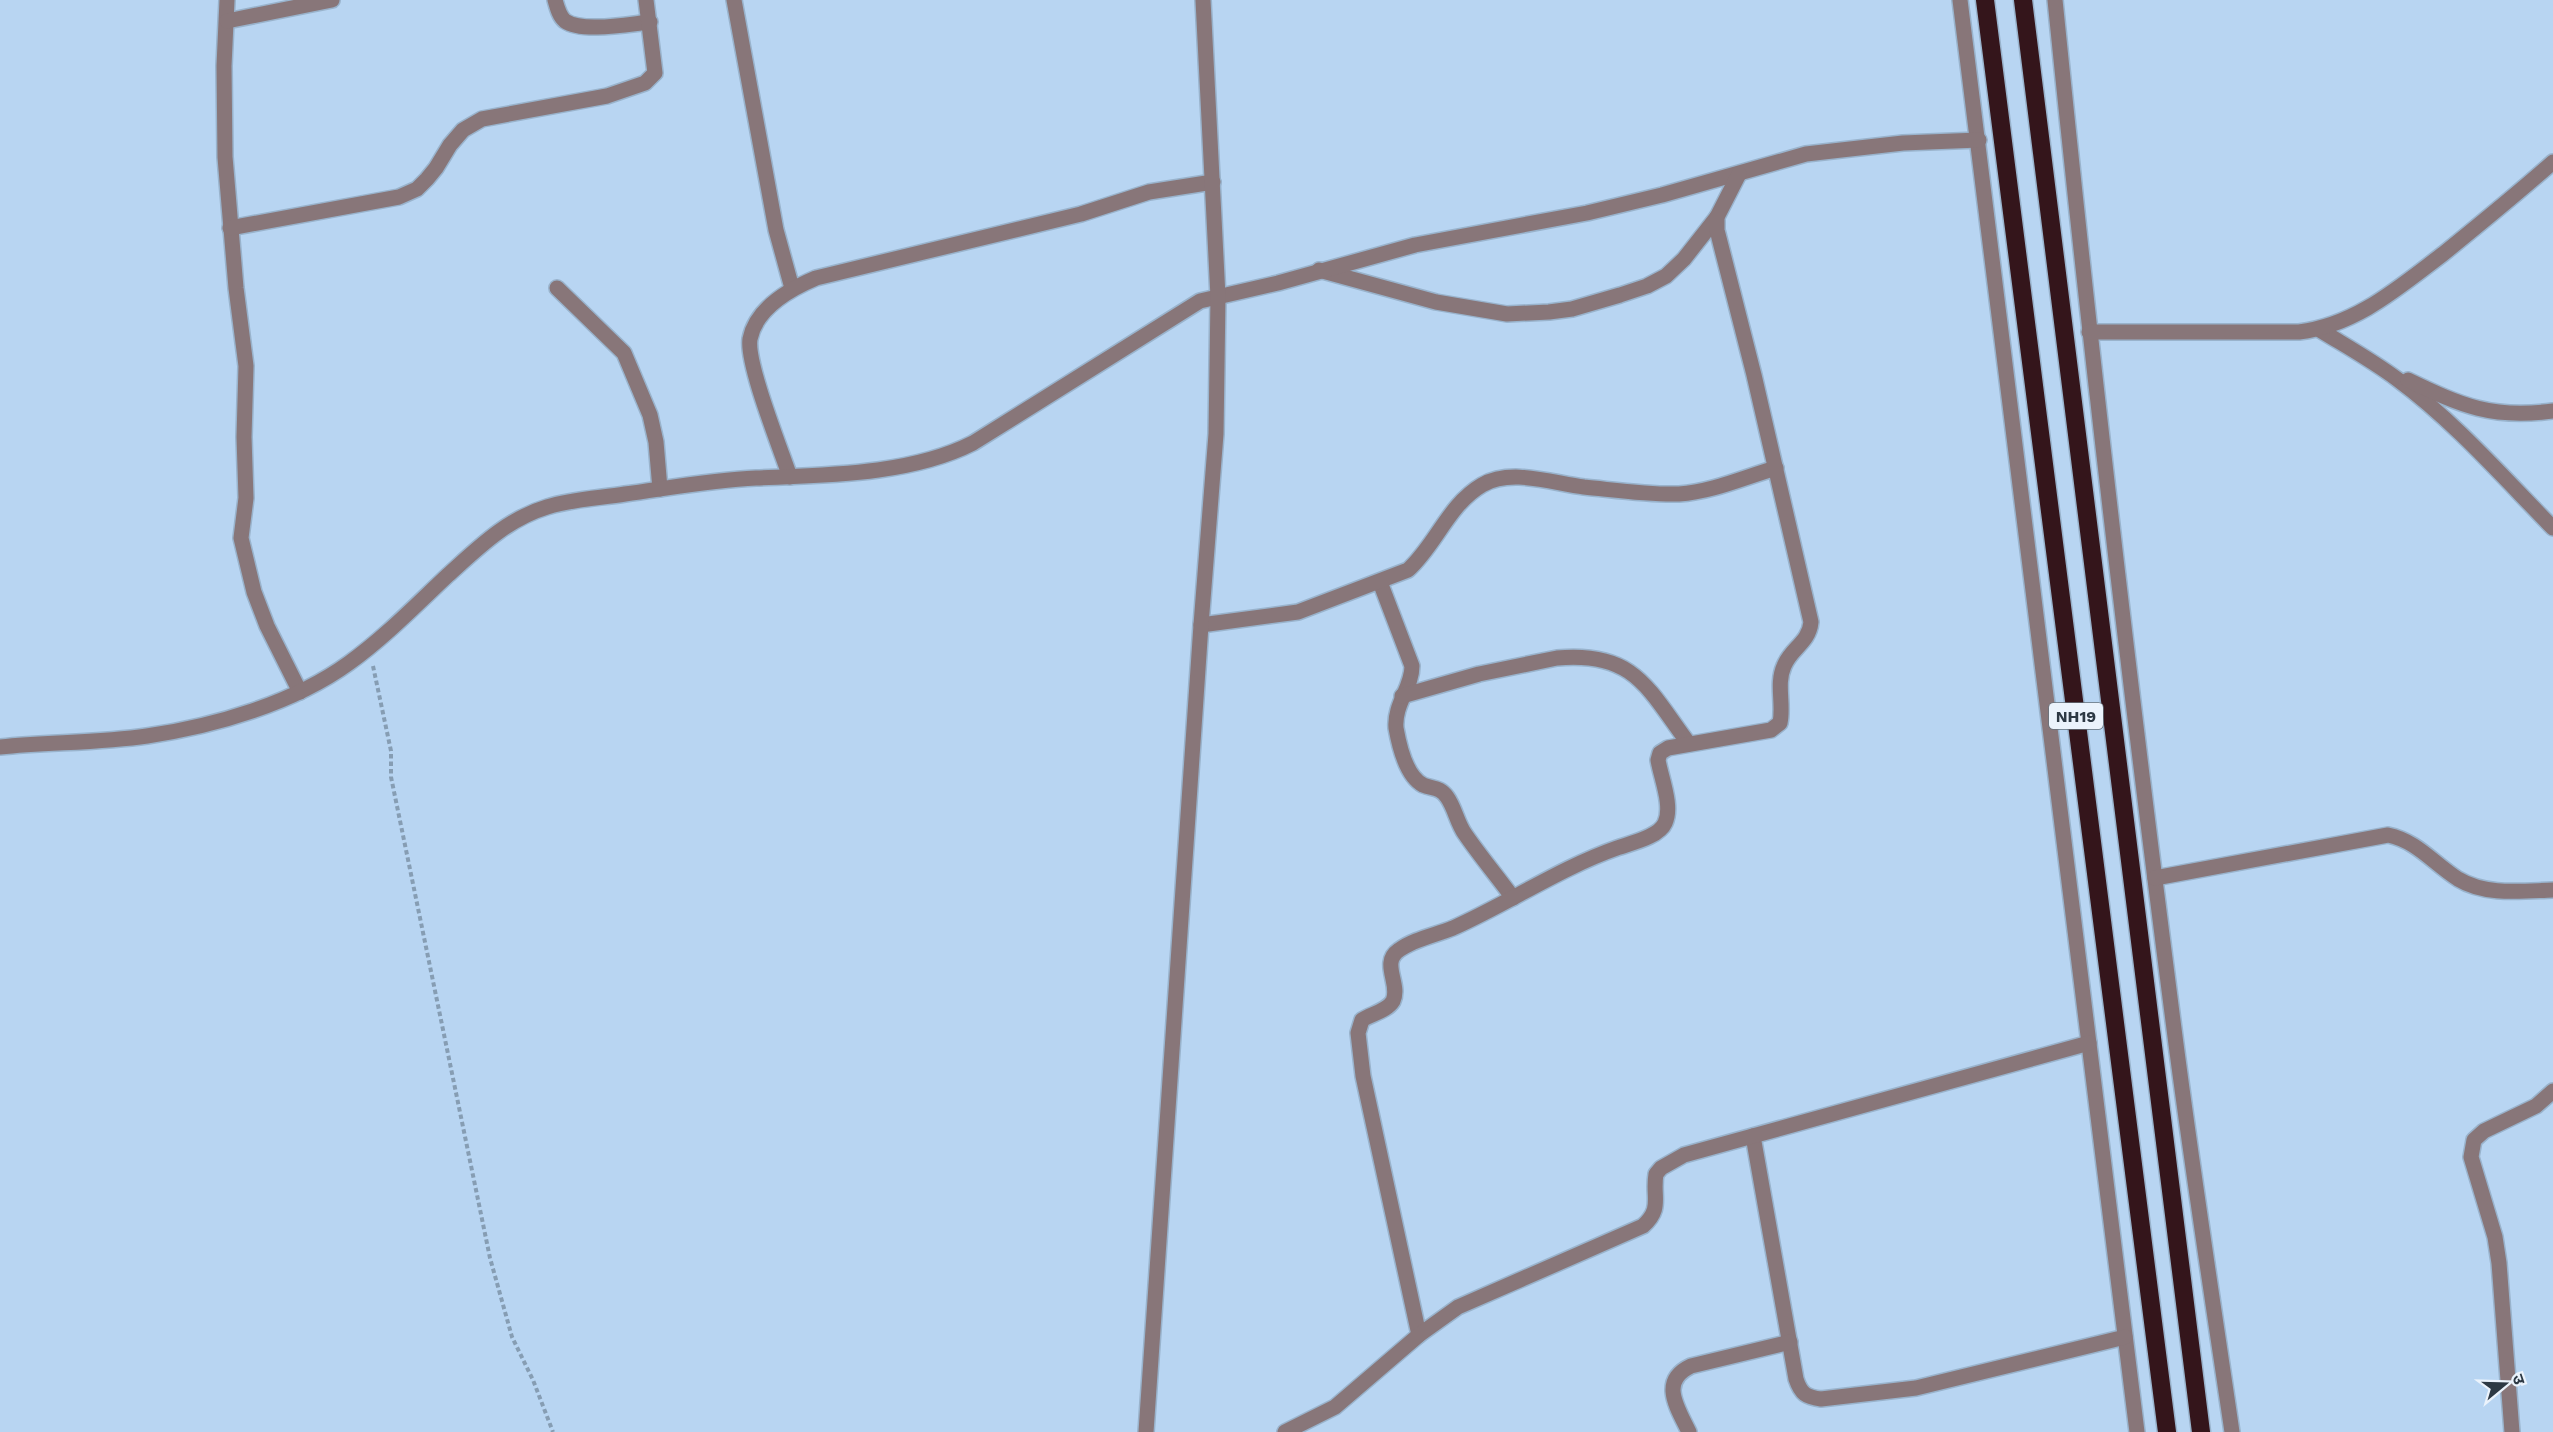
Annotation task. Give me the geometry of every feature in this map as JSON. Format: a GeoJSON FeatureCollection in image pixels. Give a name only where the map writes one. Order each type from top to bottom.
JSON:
{"type":"FeatureCollection","features":[{"type":"Feature","properties":{"kind":"highway","name":"NH19"},"geometry":{"type":"LineString","coordinates":[[1985,0],[2167,1432]]}},
{"type":"Feature","properties":{"kind":"highway","name":"NH19"},"geometry":{"type":"LineString","coordinates":[[2023,0],[2201,1432]]}},
{"type":"Feature","properties":{"kind":"street"},"geometry":{"type":"LineString","coordinates":[[227,21],[332,0]]}},
{"type":"Feature","properties":{"kind":"street"},"geometry":{"type":"LineString","coordinates":[[555,0],[559,13],[566,21],[578,26],[650,22]]}},
{"type":"Feature","properties":{"kind":"street"},"geometry":{"type":"LineString","coordinates":[[230,228],[399,197],[417,189],[436,168],[450,145],[463,130],[482,119],[607,96],[645,84],[655,73],[646,0]]}},
{"type":"Feature","properties":{"kind":"street"},"geometry":{"type":"LineString","coordinates":[[734,0],[772,208],[792,288]]}},
{"type":"Feature","properties":{"kind":"street"},"geometry":{"type":"LineString","coordinates":[[1146,1432],[1206,624],[1225,295],[1214,182],[1203,0]]}},
{"type":"Feature","properties":{"kind":"street"},"geometry":{"type":"LineString","coordinates":[[1960,0],[2137,1432]]}},
{"type":"Feature","properties":{"kind":"street"},"geometry":{"type":"LineString","coordinates":[[2055,0],[2089,332],[2176,1047],[2232,1432]]}},
{"type":"Feature","properties":{"kind":"street"},"geometry":{"type":"LineString","coordinates":[[228,1],[224,66],[225,157],[230,228],[246,366],[244,437],[246,498],[240,538],[254,592],[267,626],[300,692]]}},
{"type":"Feature","properties":{"kind":"street"},"geometry":{"type":"LineString","coordinates":[[0,747],[172,732],[233,716],[300,692],[348,664],[369,648],[482,544],[505,526],[549,506],[753,478],[832,475],[925,460],[958,451],[1185,309],[1225,295],[1278,283],[1415,245],[1587,213],[1651,198],[1806,154],[1903,143],[1979,140]]}},
{"type":"Feature","properties":{"kind":"street"},"geometry":{"type":"LineString","coordinates":[[2089,332],[2299,332],[2320,330],[2379,302],[2496,212],[2553,162]]}},
{"type":"Feature","properties":{"kind":"street"},"geometry":{"type":"LineString","coordinates":[[1319,270],[1436,302],[1507,314],[1572,309],[1647,286],[1666,276],[1717,217],[1739,174]]}},
{"type":"Feature","properties":{"kind":"street"},"geometry":{"type":"LineString","coordinates":[[790,477],[751,355],[750,339],[757,322],[774,302],[792,288],[816,278],[1081,214],[1149,192],[1214,182]]}},
{"type":"Feature","properties":{"kind":"street"},"geometry":{"type":"LineString","coordinates":[[1419,1335],[1363,1076],[1358,1032],[1362,1020],[1383,1010],[1393,1001],[1390,961],[1394,953],[1462,924],[1614,849],[1653,833],[1665,825],[1667,813],[1658,760],[1660,753],[1668,748],[1771,730],[1780,723],[1782,712],[1780,680],[1784,665],[1810,634],[1811,622],[1735,297],[1726,271],[1717,230],[1717,217]]}},
{"type":"Feature","properties":{"kind":"street"},"geometry":{"type":"LineString","coordinates":[[557,288],[624,353],[650,415],[656,442],[660,489]]}},
{"type":"Feature","properties":{"kind":"street"},"geometry":{"type":"LineString","coordinates":[[2320,330],[2381,368],[2447,421],[2553,528]]}},
{"type":"Feature","properties":{"kind":"street"},"geometry":{"type":"LineString","coordinates":[[2381,368],[2475,409],[2519,415],[2553,411]]}},
{"type":"Feature","properties":{"kind":"street"},"geometry":{"type":"LineString","coordinates":[[1206,624],[1298,612],[1408,570],[1464,497],[1498,478],[1519,477],[1606,489],[1682,494],[1700,491],[1776,468]]}},
{"type":"Feature","properties":{"kind":"street"},"geometry":{"type":"LineString","coordinates":[[1380,582],[1412,666],[1412,675],[1397,706],[1396,728],[1406,764],[1413,776],[1422,784],[1438,788],[1446,795],[1464,833],[1513,898]]}},
{"type":"Feature","properties":{"kind":"street"},"geometry":{"type":"LineString","coordinates":[[1402,696],[1479,674],[1557,658],[1610,661],[1624,667],[1638,678],[1689,744]]}},
{"type":"Feature","properties":{"kind":"street"},"geometry":{"type":"LineString","coordinates":[[2156,878],[2388,835],[2403,838],[2420,848],[2458,879],[2475,887],[2512,892],[2553,890]]}},
{"type":"Feature","properties":{"kind":"street"},"geometry":{"type":"LineString","coordinates":[[1285,1432],[1305,1428],[1349,1396],[1419,1335],[1469,1301],[1643,1226],[1651,1219],[1656,1208],[1655,1182],[1661,1168],[1684,1155],[2089,1043]]}},
{"type":"Feature","properties":{"kind":"street"},"geometry":{"type":"LineString","coordinates":[[2512,1432],[2499,1263],[2495,1238],[2471,1156],[2474,1140],[2484,1131],[2536,1106],[2553,1091]]}},
{"type":"Feature","properties":{"kind":"street"},"geometry":{"type":"LineString","coordinates":[[1753,1136],[1800,1391],[1808,1397],[1821,1399],[1916,1388],[2125,1337]]}},
{"type":"Feature","properties":{"kind":"street"},"geometry":{"type":"LineString","coordinates":[[1689,1432],[1672,1389],[1674,1378],[1679,1371],[1691,1366],[1790,1342]]}},
{"type":"Feature","properties":{"kind":"path"},"geometry":{"type":"LineString","coordinates":[[369,648],[391,751],[391,777],[490,1258],[512,1337],[533,1380],[553,1432]]}}]}
